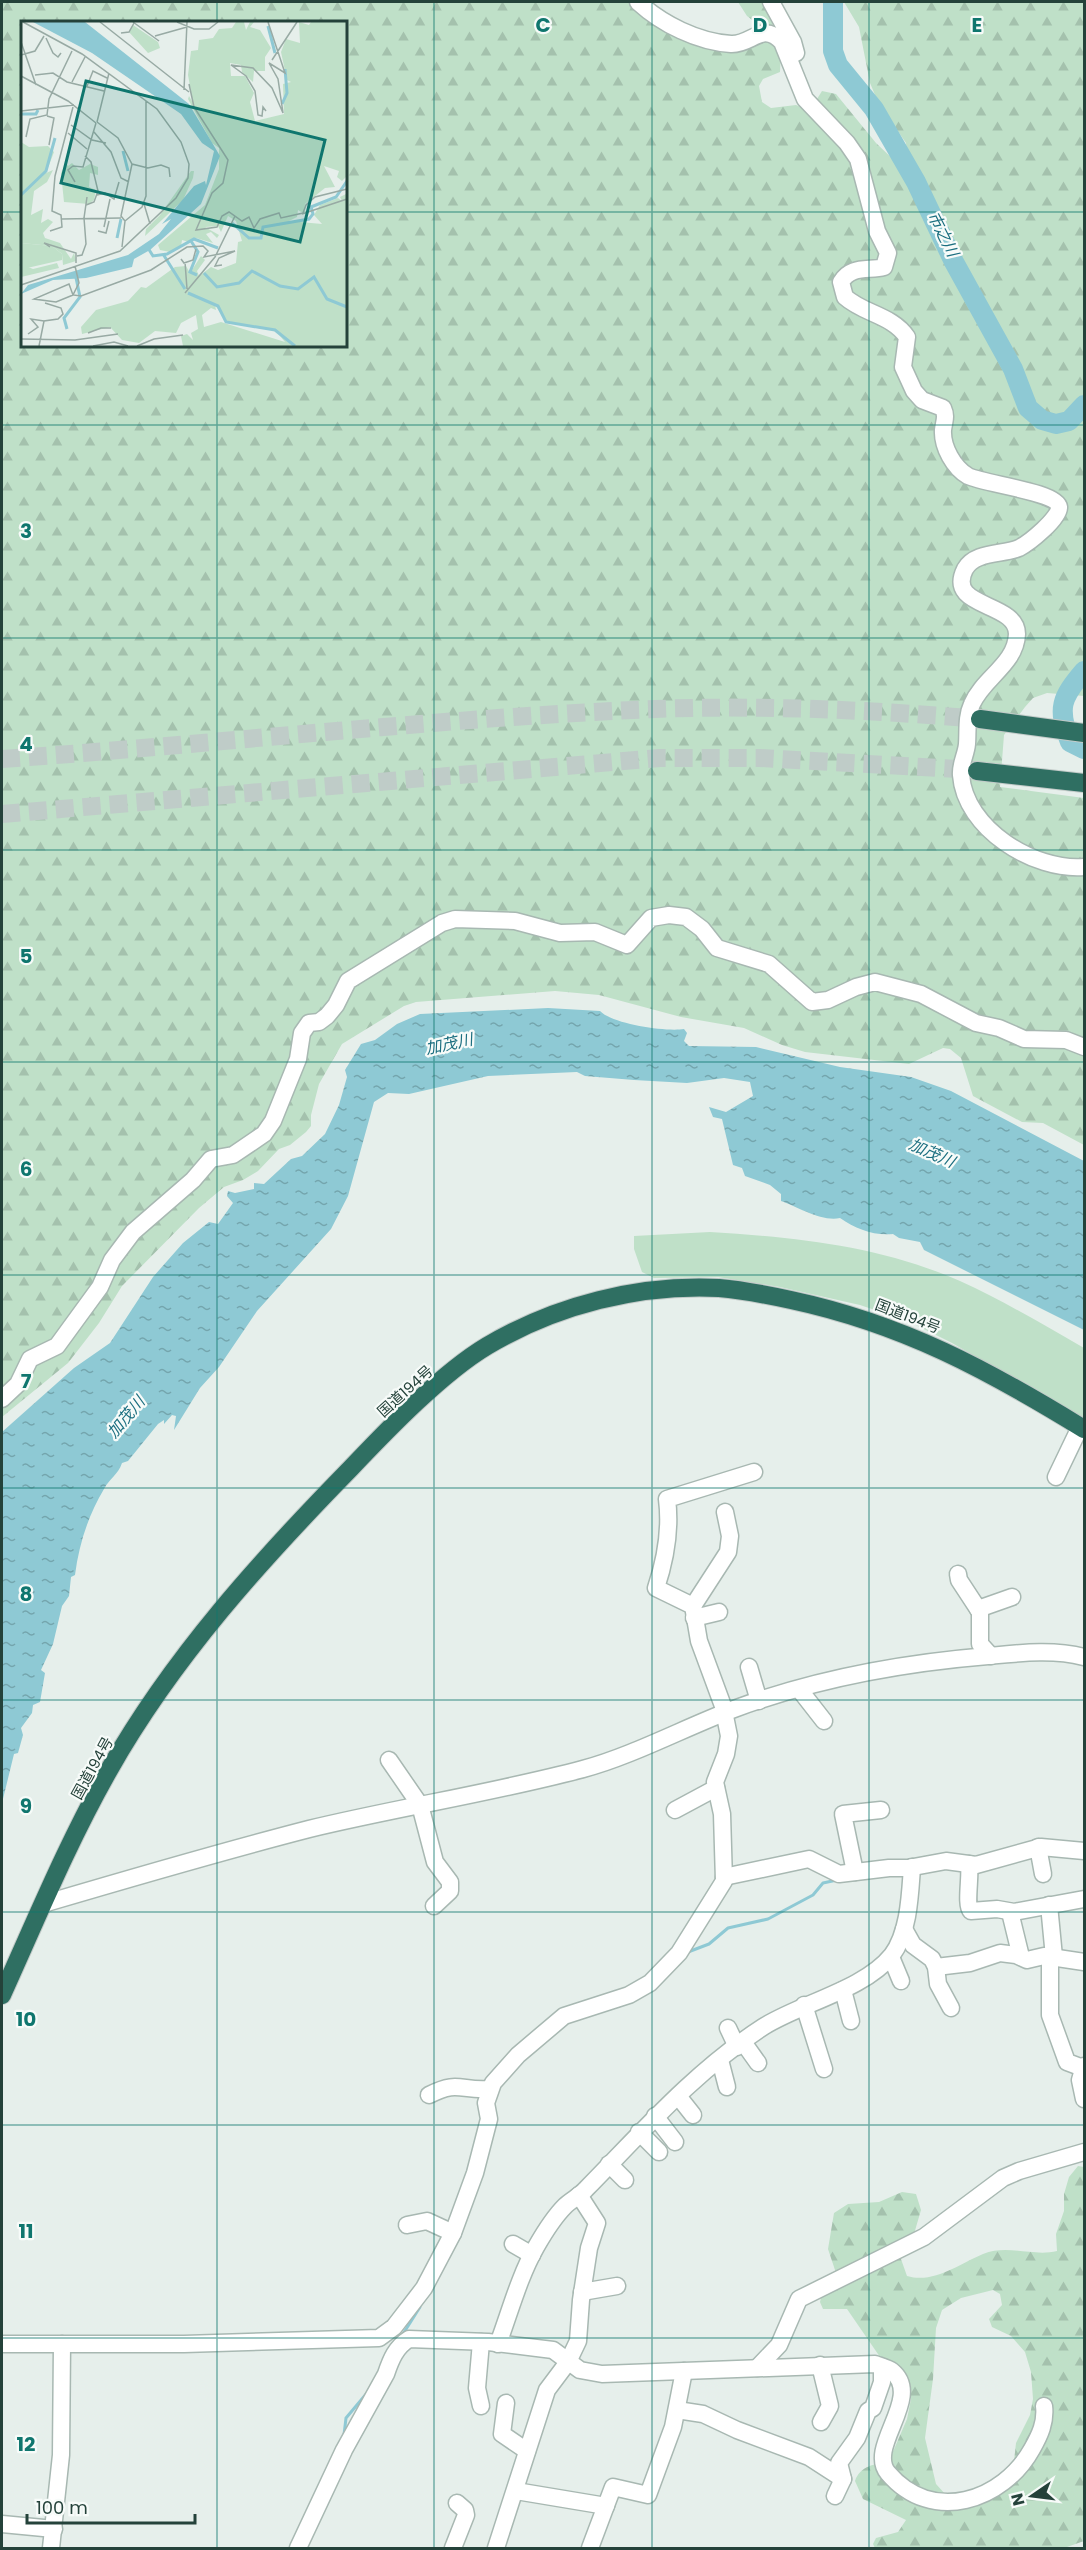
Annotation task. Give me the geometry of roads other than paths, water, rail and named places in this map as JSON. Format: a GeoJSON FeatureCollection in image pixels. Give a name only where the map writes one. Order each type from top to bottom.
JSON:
{"type":"FeatureCollection","features":[{"type":"Feature","properties":{"kind":"highway"},"geometry":{"type":"LineString","coordinates":[[987,719],[1084,733]]}},
{"type":"Feature","properties":{"kind":"highway"},"geometry":{"type":"LineString","coordinates":[[983,771],[1084,783]]}},
{"type":"Feature","properties":{"kind":"highway","name":"国道194号"},"geometry":{"type":"LineString","coordinates":[[2,1995],[43,1904],[109,1770],[154,1699],[240,1586],[376,1441],[434,1388],[484,1348],[531,1322],[581,1304],[656,1290],[719,1288],[778,1297],[858,1316],[949,1352],[1082,1428]]}},
{"type":"Feature","properties":{"kind":"street"},"geometry":{"type":"LineString","coordinates":[[638,2],[692,36],[732,44],[762,33],[775,34],[789,54],[800,90],[817,114],[847,143],[858,159],[877,231],[888,253],[884,267],[853,270],[845,274],[841,282],[845,297],[861,309],[889,320],[908,337],[903,367],[914,391],[922,400],[943,408],[946,414],[943,430],[944,443],[959,469],[987,483],[1046,494],[1056,500],[1059,506],[1058,514],[1030,540],[1018,548],[976,559],[967,566],[963,574],[963,585],[967,595],[1009,616],[1017,633],[1012,656],[987,679],[971,707],[961,775],[974,811],[995,836],[1038,858],[1075,868],[1084,867]]}},
{"type":"Feature","properties":{"kind":"street"},"geometry":{"type":"LineString","coordinates":[[771,2],[793,42],[817,114]]}},
{"type":"Feature","properties":{"kind":"street"},"geometry":{"type":"LineString","coordinates":[[2,1399],[18,1384],[30,1359],[57,1346],[100,1287],[112,1260],[133,1232],[193,1180],[211,1159],[233,1155],[264,1134],[276,1112],[298,1059],[302,1033],[309,1023],[319,1022],[327,1016],[336,1005],[348,981],[442,923],[455,919],[515,921],[560,933],[595,932],[627,945],[651,918],[669,915],[686,917],[702,929],[717,948],[769,963],[812,1002],[828,1000],[856,987],[875,982],[921,994],[976,1023],[999,1028],[1024,1039],[1066,1040],[1084,1047]]}},
{"type":"Feature","properties":{"kind":"street"},"geometry":{"type":"LineString","coordinates":[[1056,1477],[1082,1428]]}},
{"type":"Feature","properties":{"kind":"street"},"geometry":{"type":"LineString","coordinates":[[719,1612],[693,1612],[656,1588],[667,1556],[669,1516],[667,1499],[753,1472]]}},
{"type":"Feature","properties":{"kind":"street"},"geometry":{"type":"LineString","coordinates":[[298,2548],[394,2339],[424,2288],[465,2205],[489,2119],[486,2103],[489,2089],[519,2055],[564,2016],[629,1995],[664,1970],[694,1931],[714,1899],[724,1877],[722,1814],[716,1788],[717,1772],[728,1746],[724,1713],[699,1641],[693,1612],[728,1552],[729,1536],[725,1512]]}},
{"type":"Feature","properties":{"kind":"street"},"geometry":{"type":"LineString","coordinates":[[958,1574],[959,1580],[978,1609],[982,1623],[980,1644],[991,1656]]}},
{"type":"Feature","properties":{"kind":"street"},"geometry":{"type":"LineString","coordinates":[[978,1609],[1012,1597]]}},
{"type":"Feature","properties":{"kind":"street"},"geometry":{"type":"LineString","coordinates":[[43,1904],[276,1838],[586,1768],[724,1713],[799,1689],[913,1664],[1049,1652],[1084,1657]]}},
{"type":"Feature","properties":{"kind":"street"},"geometry":{"type":"LineString","coordinates":[[749,1667],[759,1701]]}},
{"type":"Feature","properties":{"kind":"street"},"geometry":{"type":"LineString","coordinates":[[799,1689],[825,1721]]}},
{"type":"Feature","properties":{"kind":"street"},"geometry":{"type":"LineString","coordinates":[[389,1760],[420,1805],[435,1862],[451,1887],[434,1906]]}},
{"type":"Feature","properties":{"kind":"street"},"geometry":{"type":"LineString","coordinates":[[675,1810],[716,1788]]}},
{"type":"Feature","properties":{"kind":"street"},"geometry":{"type":"LineString","coordinates":[[855,1872],[843,1814],[881,1810]]}},
{"type":"Feature","properties":{"kind":"street"},"geometry":{"type":"LineString","coordinates":[[724,1877],[809,1859],[839,1874],[912,1868],[946,1861],[969,1864],[996,1860],[1038,1847],[1084,1851]]}},
{"type":"Feature","properties":{"kind":"street"},"geometry":{"type":"LineString","coordinates":[[1038,1847],[1042,1874]]}},
{"type":"Feature","properties":{"kind":"street"},"geometry":{"type":"LineString","coordinates":[[969,1864],[972,1879],[960,1907],[971,1911],[997,1909],[1010,1912],[1084,1899]]}},
{"type":"Feature","properties":{"kind":"street"},"geometry":{"type":"LineString","coordinates":[[481,2406],[477,2388],[490,2343],[532,2255],[559,2213],[655,2116],[720,2060],[762,2028],[804,2005],[843,1990],[891,1957],[904,1929],[912,1868]]}},
{"type":"Feature","properties":{"kind":"street"},"geometry":{"type":"LineString","coordinates":[[1049,1905],[1052,1957],[1050,2015],[1067,2062],[1084,2067],[1080,2080],[1084,2099]]}},
{"type":"Feature","properties":{"kind":"street"},"geometry":{"type":"LineString","coordinates":[[1010,1912],[1021,1957]]}},
{"type":"Feature","properties":{"kind":"street"},"geometry":{"type":"LineString","coordinates":[[904,1929],[913,1945],[932,1959],[936,1967],[937,1992],[951,2008]]}},
{"type":"Feature","properties":{"kind":"street"},"geometry":{"type":"LineString","coordinates":[[936,1967],[970,1963],[1000,1953],[1027,1960],[1052,1957],[1084,1962]]}},
{"type":"Feature","properties":{"kind":"street"},"geometry":{"type":"LineString","coordinates":[[891,1957],[901,1981]]}},
{"type":"Feature","properties":{"kind":"street"},"geometry":{"type":"LineString","coordinates":[[843,1990],[851,2021]]}},
{"type":"Feature","properties":{"kind":"street"},"geometry":{"type":"LineString","coordinates":[[804,2005],[824,2069]]}},
{"type":"Feature","properties":{"kind":"street"},"geometry":{"type":"LineString","coordinates":[[728,2028],[740,2045],[758,2063]]}},
{"type":"Feature","properties":{"kind":"street"},"geometry":{"type":"LineString","coordinates":[[720,2060],[727,2087]]}},
{"type":"Feature","properties":{"kind":"street"},"geometry":{"type":"LineString","coordinates":[[429,2095],[452,2085],[475,2090],[489,2089]]}},
{"type":"Feature","properties":{"kind":"street"},"geometry":{"type":"LineString","coordinates":[[678,2096],[693,2115]]}},
{"type":"Feature","properties":{"kind":"street"},"geometry":{"type":"LineString","coordinates":[[655,2116],[675,2142]]}},
{"type":"Feature","properties":{"kind":"street"},"geometry":{"type":"LineString","coordinates":[[639,2132],[659,2152]]}},
{"type":"Feature","properties":{"kind":"street"},"geometry":{"type":"LineString","coordinates":[[757,2368],[779,2345],[799,2299],[924,2237],[1003,2178],[1084,2152]]}},
{"type":"Feature","properties":{"kind":"street"},"geometry":{"type":"LineString","coordinates":[[609,2164],[625,2180]]}},
{"type":"Feature","properties":{"kind":"street"},"geometry":{"type":"LineString","coordinates":[[495,2548],[516,2491],[547,2390],[568,2362],[578,2341],[589,2248],[597,2223],[579,2195]]}},
{"type":"Feature","properties":{"kind":"street"},"geometry":{"type":"LineString","coordinates":[[407,2225],[427,2221],[453,2233]]}},
{"type":"Feature","properties":{"kind":"street"},"geometry":{"type":"LineString","coordinates":[[513,2244],[532,2255]]}},
{"type":"Feature","properties":{"kind":"street"},"geometry":{"type":"LineString","coordinates":[[582,2292],[617,2286]]}},
{"type":"Feature","properties":{"kind":"street"},"geometry":{"type":"LineString","coordinates":[[2,2344],[410,2339],[490,2343],[554,2350],[580,2370],[602,2374],[876,2364],[893,2372],[900,2384],[901,2402],[897,2419],[881,2453],[886,2472],[901,2485],[919,2495],[944,2502],[963,2502],[979,2498],[1022,2468],[1043,2428],[1044,2406]]}},
{"type":"Feature","properties":{"kind":"street"},"geometry":{"type":"LineString","coordinates":[[51,2548],[61,2455],[62,2344]]}},
{"type":"Feature","properties":{"kind":"street"},"geometry":{"type":"LineString","coordinates":[[820,2365],[830,2406],[821,2422]]}},
{"type":"Feature","properties":{"kind":"street"},"geometry":{"type":"LineString","coordinates":[[835,2496],[843,2479],[839,2463],[857,2438],[868,2411],[873,2408],[879,2394],[882,2367]]}},
{"type":"Feature","properties":{"kind":"street"},"geometry":{"type":"LineString","coordinates":[[590,2548],[613,2487],[648,2495],[667,2449],[684,2371]]}},
{"type":"Feature","properties":{"kind":"street"},"geometry":{"type":"LineString","coordinates":[[506,2403],[502,2434],[527,2451]]}},
{"type":"Feature","properties":{"kind":"street"},"geometry":{"type":"LineString","coordinates":[[677,2410],[703,2414],[737,2430],[808,2457],[843,2479]]}},
{"type":"Feature","properties":{"kind":"street"},"geometry":{"type":"LineString","coordinates":[[516,2491],[606,2506]]}},
{"type":"Feature","properties":{"kind":"street"},"geometry":{"type":"LineString","coordinates":[[453,2548],[466,2515],[465,2510],[457,2503]]}},
{"type":"Feature","properties":{"kind":"street"},"geometry":{"type":"LineString","coordinates":[[2,2524],[54,2529]]}},
{"type":"Feature","properties":{"kind":"water","name":"加茂川"},"geometry":{"type":"Polygon","coordinates":[[[548,1008],[600,1011],[616,1020],[640,1026],[684,1029],[687,1033],[684,1041],[689,1046],[756,1047],[840,1067],[911,1077],[951,1091],[1084,1161],[1084,1330],[924,1250],[920,1242],[899,1238],[893,1234],[872,1233],[840,1218],[826,1218],[810,1213],[781,1201],[781,1194],[770,1185],[745,1176],[742,1168],[733,1165],[722,1119],[713,1117],[709,1107],[726,1112],[753,1096],[750,1082],[724,1078],[687,1083],[634,1080],[585,1076],[577,1072],[488,1076],[409,1094],[388,1093],[374,1102],[348,1196],[331,1229],[257,1311],[219,1367],[200,1388],[174,1430],[176,1416],[172,1415],[164,1424],[164,1420],[158,1424],[128,1461],[122,1463],[98,1499],[85,1530],[75,1575],[71,1577],[69,1596],[62,1606],[53,1644],[41,1670],[45,1673],[40,1702],[33,1705],[32,1713],[21,1728],[23,1735],[18,1753],[14,1754],[2,1803],[2,1432],[74,1368],[110,1343],[153,1277],[183,1243],[209,1222],[218,1224],[233,1203],[227,1196],[228,1191],[235,1193],[254,1189],[254,1183],[264,1184],[291,1159],[302,1156],[325,1134],[339,1105],[347,1077],[345,1070],[361,1044],[375,1040],[397,1024],[420,1014],[548,1008]]]}},
{"type":"Feature","properties":{"kind":"waterway","name":"市之川"},"geometry":{"type":"LineString","coordinates":[[833,2],[833,51],[838,65],[874,109],[916,182],[954,262],[1013,369],[1028,408],[1042,420],[1056,424],[1069,421],[1084,405]]}},
{"type":"Feature","properties":{"kind":"waterway","name":"市之川"},"geometry":{"type":"LineString","coordinates":[[1084,671],[1070,689],[1063,704],[1063,720],[1070,742],[1084,749]]}},
{"type":"Feature","properties":{"kind":"waterway"},"geometry":{"type":"LineString","coordinates":[[688,1952],[709,1944],[728,1928],[768,1919],[813,1895],[823,1883],[837,1880]]}},
{"type":"Feature","properties":{"kind":"waterway"},"geometry":{"type":"LineString","coordinates":[[403,2334],[420,2307]]}},
{"type":"Feature","properties":{"kind":"waterway"},"geometry":{"type":"LineString","coordinates":[[344,2435],[346,2418],[367,2393]]}},
{"type":"Feature","properties":{"kind":"tunnel"},"geometry":{"type":"LineString","coordinates":[[2,759],[492,718],[655,709],[818,709],[980,719]]}},
{"type":"Feature","properties":{"kind":"tunnel"},"geometry":{"type":"LineString","coordinates":[[2,814],[660,758],[760,758],[976,770]]}}]}
